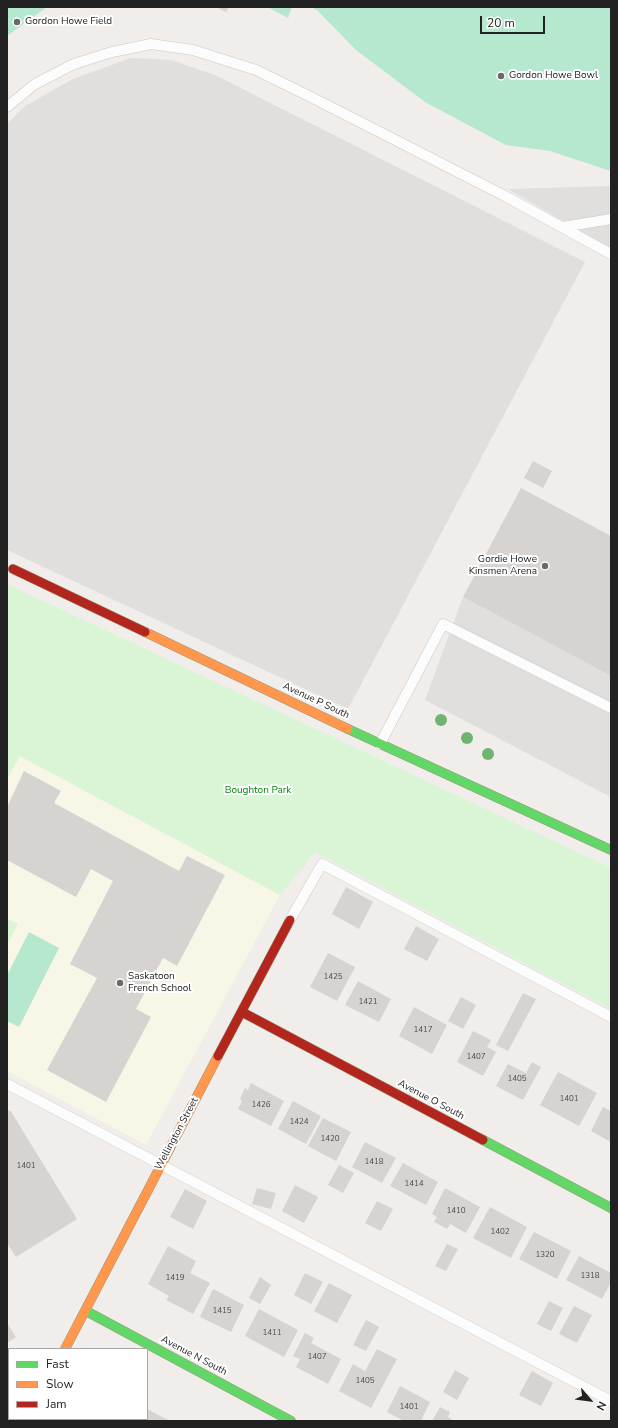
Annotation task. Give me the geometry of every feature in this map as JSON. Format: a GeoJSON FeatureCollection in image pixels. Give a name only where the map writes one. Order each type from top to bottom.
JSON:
{"type":"FeatureCollection","features":[{"type":"Feature","properties":{"kind":"street","name":"Avenue P South"},"geometry":{"type":"LineString","coordinates":[[10,568],[380,744],[611,850]]}},
{"type":"Feature","properties":{"kind":"street","name":"Wellington Street"},"geometry":{"type":"LineString","coordinates":[[66,1348],[290,920]]}},
{"type":"Feature","properties":{"kind":"street","name":"Avenue O South"},"geometry":{"type":"LineString","coordinates":[[242,1012],[611,1208]]}},
{"type":"Feature","properties":{"kind":"street","name":"Avenue N South"},"geometry":{"type":"LineString","coordinates":[[86,1311],[291,1421]]}},
{"type":"Feature","properties":{"kind":"lane"},"geometry":{"type":"LineString","coordinates":[[7,107],[35,84],[74,64],[112,52],[151,44],[193,50],[256,70],[464,175],[611,254]]}},
{"type":"Feature","properties":{"kind":"lane"},"geometry":{"type":"LineString","coordinates":[[563,227],[611,219]]}},
{"type":"Feature","properties":{"kind":"lane"},"geometry":{"type":"LineString","coordinates":[[380,744],[443,624],[611,708]]}},
{"type":"Feature","properties":{"kind":"lane"},"geometry":{"type":"LineString","coordinates":[[290,920],[322,864],[611,1017]]}},
{"type":"Feature","properties":{"kind":"lane"},"geometry":{"type":"LineString","coordinates":[[7,1084],[611,1401]]}},
{"type":"Feature","properties":{"kind":"shaded area"},"geometry":{"type":"Polygon","coordinates":[[[131,58],[171,60],[215,75],[585,262],[348,709],[7,550],[7,124],[25,106],[73,79],[131,58]]]}},
{"type":"Feature","properties":{"kind":"shaded area"},"geometry":{"type":"Polygon","coordinates":[[[611,186],[611,249],[508,189],[611,186]]]}},
{"type":"Feature","properties":{"kind":"shaded area"},"geometry":{"type":"Polygon","coordinates":[[[463,597],[611,676],[611,797],[425,700],[463,597]]]}},
{"type":"Feature","properties":{"kind":"shaded area","name":"Saskatoon French School"},"geometry":{"type":"Polygon","coordinates":[[[19,756],[280,895],[146,1145],[7,1071],[7,779],[19,756]]]}},
{"type":"Feature","properties":{"kind":"green space","name":"Gordon Howe Field"},"geometry":{"type":"Polygon","coordinates":[[[7,7],[47,7],[7,36],[7,7]]]}},
{"type":"Feature","properties":{"kind":"green space"},"geometry":{"type":"Polygon","coordinates":[[[267,7],[292,7],[288,18],[267,7]]]}},
{"type":"Feature","properties":{"kind":"green space","name":"Gordon Howe Bowl"},"geometry":{"type":"Polygon","coordinates":[[[311,7],[611,7],[611,171],[550,151],[506,145],[425,102],[356,50],[318,11],[311,7]]]}},
{"type":"Feature","properties":{"kind":"green space","name":"Boughton Park"},"geometry":{"type":"Polygon","coordinates":[[[7,584],[611,868],[611,1009],[315,852],[280,895],[20,756],[7,779],[7,584]]]}},
{"type":"Feature","properties":{"kind":"green space"},"geometry":{"type":"Polygon","coordinates":[[[7,919],[18,924],[7,945],[7,919]]]}},
{"type":"Feature","properties":{"kind":"green space"},"geometry":{"type":"Polygon","coordinates":[[[29,932],[59,948],[19,1027],[7,1021],[7,975],[29,932]]]}},
{"type":"Feature","properties":{"kind":"building"},"geometry":{"type":"Polygon","coordinates":[[[216,7],[229,7],[226,12],[216,7]]]}},
{"type":"Feature","properties":{"kind":"building"},"geometry":{"type":"Polygon","coordinates":[[[533,461],[552,471],[543,488],[524,478],[533,461]]]}},
{"type":"Feature","properties":{"kind":"building","name":"Gordie Howe Kinsmen Arena"},"geometry":{"type":"Polygon","coordinates":[[[521,488],[611,536],[611,676],[463,597],[521,488]]]}},
{"type":"Feature","properties":{"kind":"building"},"geometry":{"type":"Polygon","coordinates":[[[24,771],[61,791],[54,803],[179,871],[187,856],[225,875],[177,966],[163,958],[136,1009],[151,1017],[106,1102],[47,1070],[97,978],[70,964],[113,881],[91,869],[76,897],[7,860],[7,807],[24,771]]]}},
{"type":"Feature","properties":{"kind":"building"},"geometry":{"type":"Polygon","coordinates":[[[346,887],[373,902],[359,929],[332,914],[346,887]]]}},
{"type":"Feature","properties":{"kind":"building"},"geometry":{"type":"Polygon","coordinates":[[[416,926],[439,939],[427,961],[404,949],[416,926]]]}},
{"type":"Feature","properties":{"kind":"building"},"geometry":{"type":"Polygon","coordinates":[[[328,953],[355,967],[337,1001],[310,987],[328,953]]]}},
{"type":"Feature","properties":{"kind":"building"},"geometry":{"type":"Polygon","coordinates":[[[358,981],[391,999],[379,1022],[345,1005],[358,981]]]}},
{"type":"Feature","properties":{"kind":"building"},"geometry":{"type":"Polygon","coordinates":[[[523,993],[536,999],[508,1051],[496,1045],[523,993]]]}},
{"type":"Feature","properties":{"kind":"building"},"geometry":{"type":"Polygon","coordinates":[[[461,997],[476,1005],[463,1029],[448,1021],[461,997]]]}},
{"type":"Feature","properties":{"kind":"building"},"geometry":{"type":"Polygon","coordinates":[[[414,1007],[447,1025],[432,1054],[399,1036],[414,1007]]]}},
{"type":"Feature","properties":{"kind":"building"},"geometry":{"type":"Polygon","coordinates":[[[473,1031],[491,1040],[487,1047],[496,1052],[483,1076],[457,1062],[473,1031]]]}},
{"type":"Feature","properties":{"kind":"building"},"geometry":{"type":"Polygon","coordinates":[[[532,1062],[541,1067],[523,1100],[496,1086],[508,1064],[526,1073],[532,1062]]]}},
{"type":"Feature","properties":{"kind":"building"},"geometry":{"type":"Polygon","coordinates":[[[558,1072],[597,1093],[579,1126],[540,1105],[558,1072]]]}},
{"type":"Feature","properties":{"kind":"building"},"geometry":{"type":"Polygon","coordinates":[[[251,1083],[284,1101],[271,1126],[238,1109],[242,1101],[240,1099],[245,1088],[248,1090],[251,1083]]]}},
{"type":"Feature","properties":{"kind":"building"},"geometry":{"type":"Polygon","coordinates":[[[293,1101],[321,1116],[306,1144],[278,1129],[293,1101]]]}},
{"type":"Feature","properties":{"kind":"building"},"geometry":{"type":"Polygon","coordinates":[[[603,1107],[611,1111],[611,1142],[591,1131],[603,1107]]]}},
{"type":"Feature","properties":{"kind":"building"},"geometry":{"type":"Polygon","coordinates":[[[10,1110],[77,1219],[16,1257],[7,1243],[7,1112],[10,1110]]]}},
{"type":"Feature","properties":{"kind":"building"},"geometry":{"type":"Polygon","coordinates":[[[323,1118],[351,1132],[336,1161],[308,1146],[323,1118]]]}},
{"type":"Feature","properties":{"kind":"building"},"geometry":{"type":"Polygon","coordinates":[[[365,1142],[396,1158],[382,1183],[352,1167],[365,1142]]]}},
{"type":"Feature","properties":{"kind":"building"},"geometry":{"type":"Polygon","coordinates":[[[403,1163],[438,1182],[426,1205],[390,1186],[403,1163]]]}},
{"type":"Feature","properties":{"kind":"building"},"geometry":{"type":"Polygon","coordinates":[[[339,1165],[354,1173],[343,1193],[328,1185],[339,1165]]]}},
{"type":"Feature","properties":{"kind":"building"},"geometry":{"type":"Polygon","coordinates":[[[295,1185],[318,1197],[304,1223],[282,1211],[295,1185]]]}},
{"type":"Feature","properties":{"kind":"building"},"geometry":{"type":"Polygon","coordinates":[[[257,1188],[276,1193],[271,1209],[252,1204],[257,1188]]]}},
{"type":"Feature","properties":{"kind":"building"},"geometry":{"type":"Polygon","coordinates":[[[445,1188],[480,1207],[466,1233],[450,1224],[447,1229],[434,1222],[437,1217],[432,1214],[445,1188]]]}},
{"type":"Feature","properties":{"kind":"building"},"geometry":{"type":"Polygon","coordinates":[[[185,1189],[207,1201],[193,1229],[170,1217],[185,1189]]]}},
{"type":"Feature","properties":{"kind":"building"},"geometry":{"type":"Polygon","coordinates":[[[377,1201],[393,1209],[381,1231],[365,1223],[377,1201]]]}},
{"type":"Feature","properties":{"kind":"building"},"geometry":{"type":"Polygon","coordinates":[[[490,1207],[527,1227],[511,1258],[473,1238],[490,1207]]]}},
{"type":"Feature","properties":{"kind":"building"},"geometry":{"type":"Polygon","coordinates":[[[534,1232],[571,1251],[557,1279],[519,1259],[534,1232]]]}},
{"type":"Feature","properties":{"kind":"building"},"geometry":{"type":"Polygon","coordinates":[[[447,1244],[458,1249],[446,1271],[435,1266],[447,1244]]]}},
{"type":"Feature","properties":{"kind":"building"},"geometry":{"type":"Polygon","coordinates":[[[168,1246],[196,1261],[190,1273],[210,1283],[193,1314],[166,1300],[169,1296],[148,1284],[168,1246]]]}},
{"type":"Feature","properties":{"kind":"building"},"geometry":{"type":"Polygon","coordinates":[[[579,1256],[611,1273],[611,1282],[602,1299],[566,1280],[579,1256]]]}},
{"type":"Feature","properties":{"kind":"building"},"geometry":{"type":"Polygon","coordinates":[[[305,1273],[323,1282],[311,1304],[294,1295],[305,1273]]]}},
{"type":"Feature","properties":{"kind":"building"},"geometry":{"type":"Polygon","coordinates":[[[260,1277],[271,1285],[260,1304],[249,1298],[260,1277]]]}},
{"type":"Feature","properties":{"kind":"building"},"geometry":{"type":"Polygon","coordinates":[[[329,1283],[352,1295],[337,1323],[314,1311],[329,1283]]]}},
{"type":"Feature","properties":{"kind":"building"},"geometry":{"type":"Polygon","coordinates":[[[213,1289],[244,1305],[231,1332],[200,1317],[213,1289]]]}},
{"type":"Feature","properties":{"kind":"building"},"geometry":{"type":"Polygon","coordinates":[[[549,1301],[563,1308],[551,1331],[537,1324],[549,1301]]]}},
{"type":"Feature","properties":{"kind":"building"},"geometry":{"type":"Polygon","coordinates":[[[574,1306],[592,1315],[577,1343],[559,1334],[574,1306]]]}},
{"type":"Feature","properties":{"kind":"building"},"geometry":{"type":"Polygon","coordinates":[[[259,1309],[298,1330],[284,1357],[245,1336],[259,1309]]]}},
{"type":"Feature","properties":{"kind":"building"},"geometry":{"type":"Polygon","coordinates":[[[366,1320],[379,1327],[366,1351],[353,1345],[366,1320]]]}},
{"type":"Feature","properties":{"kind":"building"},"geometry":{"type":"Polygon","coordinates":[[[7,1323],[16,1337],[7,1343],[7,1323]]]}},
{"type":"Feature","properties":{"kind":"building"},"geometry":{"type":"Polygon","coordinates":[[[305,1333],[314,1338],[311,1343],[341,1359],[328,1384],[296,1367],[300,1359],[293,1356],[305,1333]]]}},
{"type":"Feature","properties":{"kind":"building"},"geometry":{"type":"Polygon","coordinates":[[[377,1349],[397,1359],[371,1408],[339,1391],[353,1364],[365,1371],[377,1349]]]}},
{"type":"Feature","properties":{"kind":"building"},"geometry":{"type":"Polygon","coordinates":[[[455,1370],[469,1378],[457,1400],[443,1392],[455,1370]]]}},
{"type":"Feature","properties":{"kind":"building"},"geometry":{"type":"Polygon","coordinates":[[[532,1371],[553,1383],[541,1406],[519,1395],[532,1371]]]}},
{"type":"Feature","properties":{"kind":"building"},"geometry":{"type":"Polygon","coordinates":[[[400,1386],[430,1402],[421,1421],[404,1421],[387,1412],[400,1386]]]}},
{"type":"Feature","properties":{"kind":"building"},"geometry":{"type":"Polygon","coordinates":[[[440,1407],[450,1412],[448,1417],[454,1421],[432,1421],[440,1407]]]}},
{"type":"Feature","properties":{"kind":"building"},"geometry":{"type":"Polygon","coordinates":[[[148,1410],[170,1421],[118,1421],[148,1420],[148,1410]]]}},
{"type":"Feature","properties":{"kind":"building"},"geometry":{"type":"Polygon","coordinates":[[[68,1420],[114,1420],[113,1421],[68,1420]]]}},
{"type":"Feature","properties":{"kind":"traffic: fast"},"geometry":{"type":"LineString","coordinates":[[348,729],[611,850]]}},
{"type":"Feature","properties":{"kind":"traffic: fast"},"geometry":{"type":"LineString","coordinates":[[483,1140],[611,1208]]}},
{"type":"Feature","properties":{"kind":"traffic: fast"},"geometry":{"type":"LineString","coordinates":[[86,1311],[291,1421]]}},
{"type":"Feature","properties":{"kind":"traffic: slow"},"geometry":{"type":"LineString","coordinates":[[145,632],[348,729]]}},
{"type":"Feature","properties":{"kind":"traffic: slow"},"geometry":{"type":"LineString","coordinates":[[66,1348],[218,1056]]}},
{"type":"Feature","properties":{"kind":"traffic: jam"},"geometry":{"type":"LineString","coordinates":[[13,569],[145,632]]}},
{"type":"Feature","properties":{"kind":"traffic: jam"},"geometry":{"type":"LineString","coordinates":[[218,1056],[290,920]]}},
{"type":"Feature","properties":{"kind":"traffic: jam"},"geometry":{"type":"LineString","coordinates":[[242,1012],[483,1140]]}},
{"type":"Feature","properties":{"kind":"place","name":"Gordon Howe Field"},"geometry":{"type":"Point","coordinates":[17,22]}},
{"type":"Feature","properties":{"kind":"place","name":"Gordon Howe Bowl"},"geometry":{"type":"Point","coordinates":[501,76]}},
{"type":"Feature","properties":{"kind":"place","name":"Gordie Howe Kinsmen Arena"},"geometry":{"type":"Point","coordinates":[545,566]}},
{"type":"Feature","properties":{"kind":"place","name":"Saskatoon French School"},"geometry":{"type":"Point","coordinates":[120,983]}}]}
